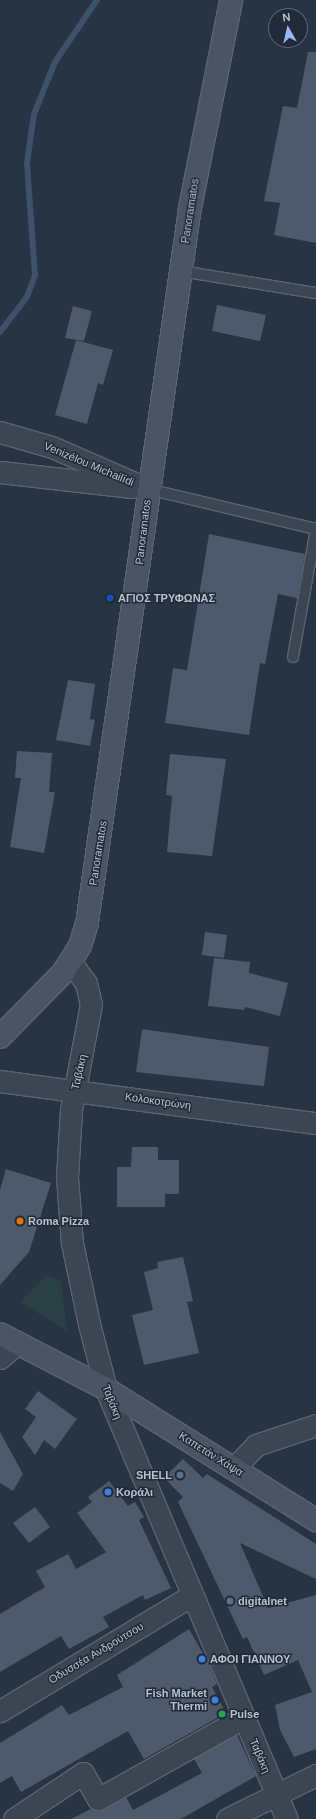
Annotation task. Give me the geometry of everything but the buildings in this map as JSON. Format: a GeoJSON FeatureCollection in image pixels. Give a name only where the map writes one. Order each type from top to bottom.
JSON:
{"type":"FeatureCollection","features":[{"type":"Feature","properties":{"kind":"main road","name":"Panoramatos"},"geometry":{"type":"LineString","coordinates":[[1,1037],[71,963],[83,940],[91,897],[148,489],[181,271],[202,138],[231,0]]}},
{"type":"Feature","properties":{"kind":"main road","name":"Καπετάν Χάψα"},"geometry":{"type":"LineString","coordinates":[[4,1344],[106,1389],[316,1520]]}},
{"type":"Feature","properties":{"kind":"street","name":"Venizélou Michailídi"},"geometry":{"type":"LineString","coordinates":[[0,432],[52,447],[148,489]]}},
{"type":"Feature","properties":{"kind":"street","name":"Venizélou Michailídi"},"geometry":{"type":"LineString","coordinates":[[0,472],[148,489]]}},
{"type":"Feature","properties":{"kind":"street","name":"Ταβάκη"},"geometry":{"type":"LineString","coordinates":[[71,963],[86,983],[91,1004],[68,1135],[68,1211],[87,1316],[106,1389],[287,1819]]}},
{"type":"Feature","properties":{"kind":"street","name":"Κολοκοτρώνη"},"geometry":{"type":"LineString","coordinates":[[0,1081],[316,1122]]}},
{"type":"Feature","properties":{"kind":"street"},"geometry":{"type":"LineString","coordinates":[[234,1468],[256,1445],[316,1424]]}},
{"type":"Feature","properties":{"kind":"street","name":"Οδυσσέα Ανδρούτσου"},"geometry":{"type":"LineString","coordinates":[[0,1711],[192,1595]]}},
{"type":"Feature","properties":{"kind":"street"},"geometry":{"type":"LineString","coordinates":[[14,1819],[83,1773],[98,1799],[244,1717]]}},
{"type":"Feature","properties":{"kind":"street"},"geometry":{"type":"LineString","coordinates":[[227,1819],[316,1775]]}},
{"type":"Feature","properties":{"kind":"lane"},"geometry":{"type":"LineString","coordinates":[[181,271],[316,293]]}},
{"type":"Feature","properties":{"kind":"lane"},"geometry":{"type":"LineString","coordinates":[[148,489],[316,530],[293,657]]}},
{"type":"Feature","properties":{"kind":"green space"},"geometry":{"type":"Polygon","coordinates":[[[47,1275],[61,1280],[67,1331],[20,1302],[47,1275]]]}},
{"type":"Feature","properties":{"kind":"waterway"},"geometry":{"type":"LineString","coordinates":[[0,332],[27,297],[35,275],[27,163],[34,114],[55,62],[97,0]]}},
{"type":"Feature","properties":{"kind":"place","name":"ΑΓΙΟΣ ΤΡΥΦΩΝΑΣ"},"geometry":{"type":"Point","coordinates":[110,598]}},
{"type":"Feature","properties":{"kind":"place","name":"Roma Pizza"},"geometry":{"type":"Point","coordinates":[20,1221]}},
{"type":"Feature","properties":{"kind":"place","name":"SHELL"},"geometry":{"type":"Point","coordinates":[180,1475]}},
{"type":"Feature","properties":{"kind":"place","name":"Κοράλι"},"geometry":{"type":"Point","coordinates":[108,1492]}},
{"type":"Feature","properties":{"kind":"place","name":"digitalnet"},"geometry":{"type":"Point","coordinates":[230,1601]}},
{"type":"Feature","properties":{"kind":"place","name":"ΑΦΟΙ ΓΙΑΝΝΟΥ"},"geometry":{"type":"Point","coordinates":[202,1659]}},
{"type":"Feature","properties":{"kind":"place","name":"Fish Market Thermi"},"geometry":{"type":"Point","coordinates":[215,1700]}},
{"type":"Feature","properties":{"kind":"place","name":"Pulse"},"geometry":{"type":"Point","coordinates":[222,1714]}}]}
